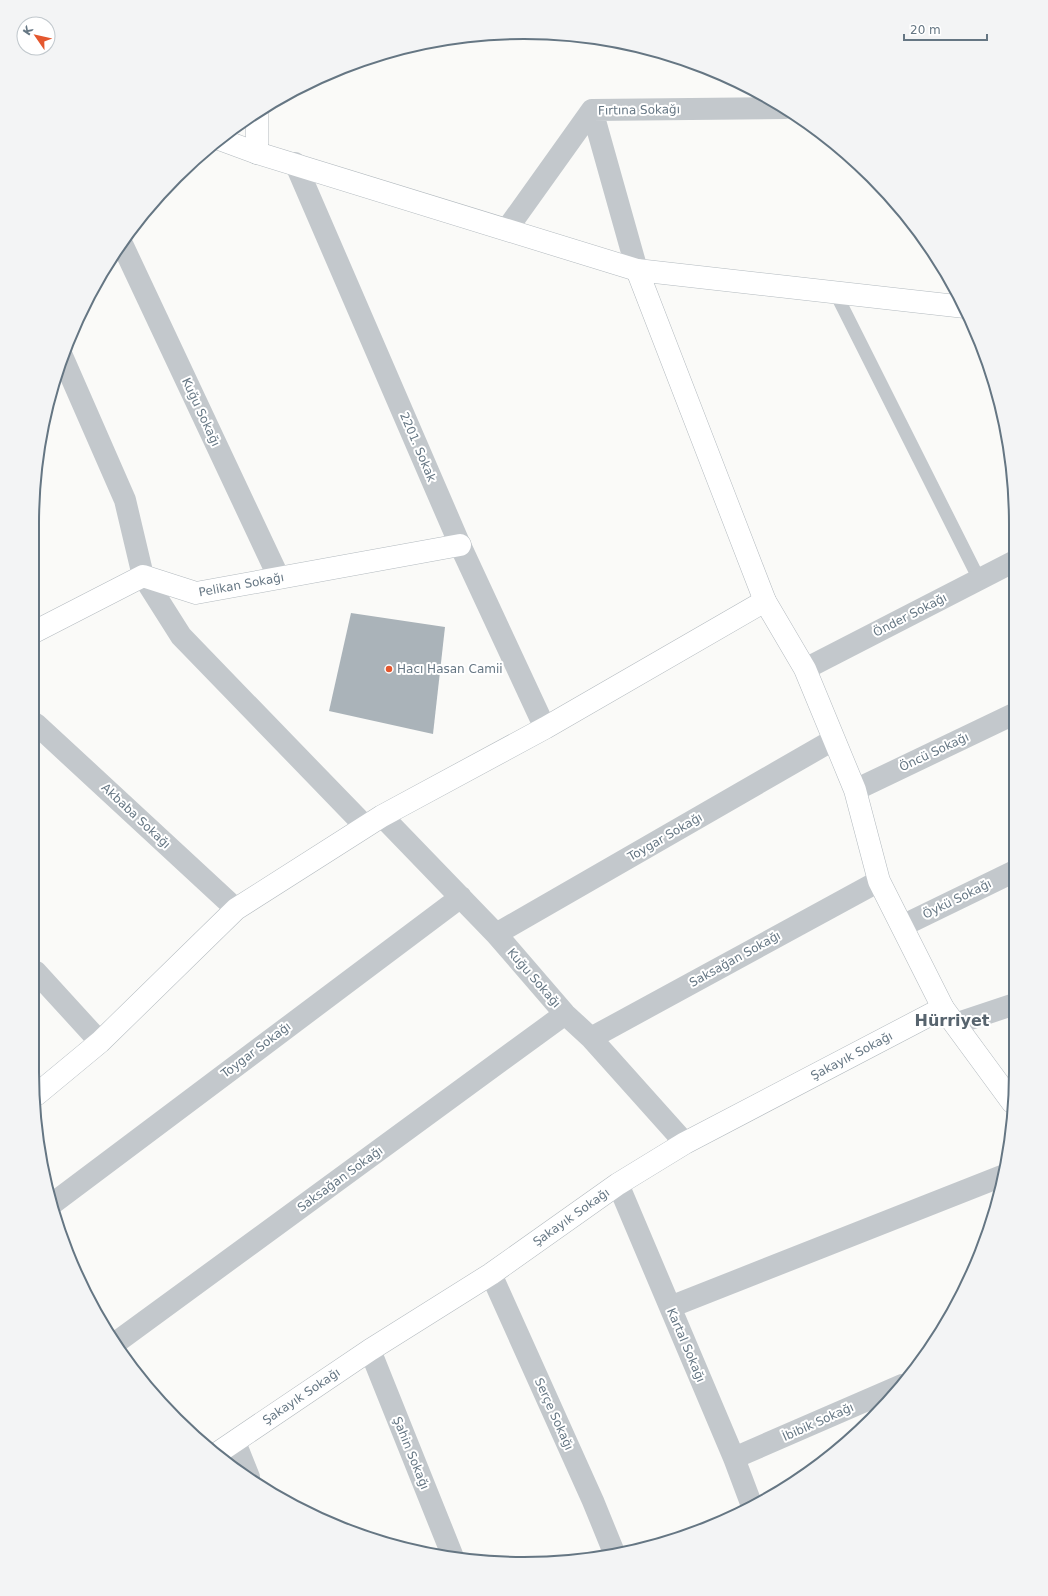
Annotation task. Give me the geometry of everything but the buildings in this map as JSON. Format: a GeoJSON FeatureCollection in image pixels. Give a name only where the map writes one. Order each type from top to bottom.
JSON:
{"type":"FeatureCollection","features":[{"type":"Feature","properties":{"kind":"street","name":"Fırtına Sokağı"},"geometry":{"type":"LineString","coordinates":[[507,230],[592,110],[773,108]]}},
{"type":"Feature","properties":{"kind":"street"},"geometry":{"type":"LineString","coordinates":[[592,110],[637,270],[766,601],[805,669],[855,790],[878,881],[949,1016],[1008,1097]]}},
{"type":"Feature","properties":{"kind":"street"},"geometry":{"type":"LineString","coordinates":[[257,120],[257,153]]}},
{"type":"Feature","properties":{"kind":"street"},"geometry":{"type":"LineString","coordinates":[[226,142],[257,153],[637,270],[957,306]]}},
{"type":"Feature","properties":{"kind":"street","name":"2201. Sokak"},"geometry":{"type":"LineString","coordinates":[[294,164],[460,545],[545,728]]}},
{"type":"Feature","properties":{"kind":"street","name":"Kuğu Sokağı"},"geometry":{"type":"LineString","coordinates":[[125,250],[280,578]]}},
{"type":"Feature","properties":{"kind":"street","name":"Kuğu Sokağı"},"geometry":{"type":"LineString","coordinates":[[66,365],[125,500],[143,576],[181,636],[373,821],[461,897],[496,934],[565,1014],[592,1038],[685,1143]]}},
{"type":"Feature","properties":{"kind":"street","name":"Pelikan Sokağı"},"geometry":{"type":"LineString","coordinates":[[143,576],[196,594],[460,545]]}},
{"type":"Feature","properties":{"kind":"street","name":"Önder Sokağı"},"geometry":{"type":"LineString","coordinates":[[805,669],[1009,564]]}},
{"type":"Feature","properties":{"kind":"street"},"geometry":{"type":"LineString","coordinates":[[39,629],[143,576]]}},
{"type":"Feature","properties":{"kind":"street"},"geometry":{"type":"LineString","coordinates":[[40,1092],[100,1042],[236,909],[373,821],[545,728],[766,601]]}},
{"type":"Feature","properties":{"kind":"street","name":"Öncü Sokağı"},"geometry":{"type":"LineString","coordinates":[[855,790],[1009,716]]}},
{"type":"Feature","properties":{"kind":"street","name":"Akbaba Sokağı"},"geometry":{"type":"LineString","coordinates":[[39,727],[236,909]]}},
{"type":"Feature","properties":{"kind":"street","name":"Toygar Sokağı"},"geometry":{"type":"LineString","coordinates":[[496,934],[834,740]]}},
{"type":"Feature","properties":{"kind":"street","name":"Öykü Sokağı"},"geometry":{"type":"LineString","coordinates":[[902,926],[1009,874]]}},
{"type":"Feature","properties":{"kind":"street","name":"Saksağan Sokağı"},"geometry":{"type":"LineString","coordinates":[[592,1038],[878,881]]}},
{"type":"Feature","properties":{"kind":"street","name":"Toygar Sokağı"},"geometry":{"type":"LineString","coordinates":[[57,1200],[461,897]]}},
{"type":"Feature","properties":{"kind":"street"},"geometry":{"type":"LineString","coordinates":[[39,975],[100,1042]]}},
{"type":"Feature","properties":{"kind":"street"},"geometry":{"type":"LineString","coordinates":[[949,1016],[1009,1006]]}},
{"type":"Feature","properties":{"kind":"street","name":"Saksağan Sokağı"},"geometry":{"type":"LineString","coordinates":[[120,1340],[565,1014]]}},
{"type":"Feature","properties":{"kind":"street","name":"Şakayık Sokağı"},"geometry":{"type":"LineString","coordinates":[[221,1451],[370,1350],[491,1274],[618,1184],[685,1143],[949,1016]]}},
{"type":"Feature","properties":{"kind":"street"},"geometry":{"type":"LineString","coordinates":[[670,1307],[997,1178]]}},
{"type":"Feature","properties":{"kind":"street","name":"Kartal Sokağı"},"geometry":{"type":"LineString","coordinates":[[618,1184],[734,1458],[750,1501]]}},
{"type":"Feature","properties":{"kind":"street","name":"Serçe Sokağı"},"geometry":{"type":"LineString","coordinates":[[491,1274],[594,1501],[613,1549]]}},
{"type":"Feature","properties":{"kind":"street","name":"Şahin Sokağı"},"geometry":{"type":"LineString","coordinates":[[370,1350],[451,1551]]}},
{"type":"Feature","properties":{"kind":"street","name":"İbibik Sokağı"},"geometry":{"type":"LineString","coordinates":[[734,1458],[891,1390]]}},
{"type":"Feature","properties":{"kind":"street"},"geometry":{"type":"LineString","coordinates":[[235,1442],[246,1468]]}},
{"type":"Feature","properties":{"kind":"lane"},"geometry":{"type":"LineString","coordinates":[[835,292],[979,579]]}},
{"type":"Feature","properties":{"kind":"place","name":"Hacı Hasan Camii"},"geometry":{"type":"Point","coordinates":[389,669]}},
{"type":"Feature","properties":{"kind":"district","name":"Hürriyet"},"geometry":{"type":"Point","coordinates":[952,1020]}}]}
